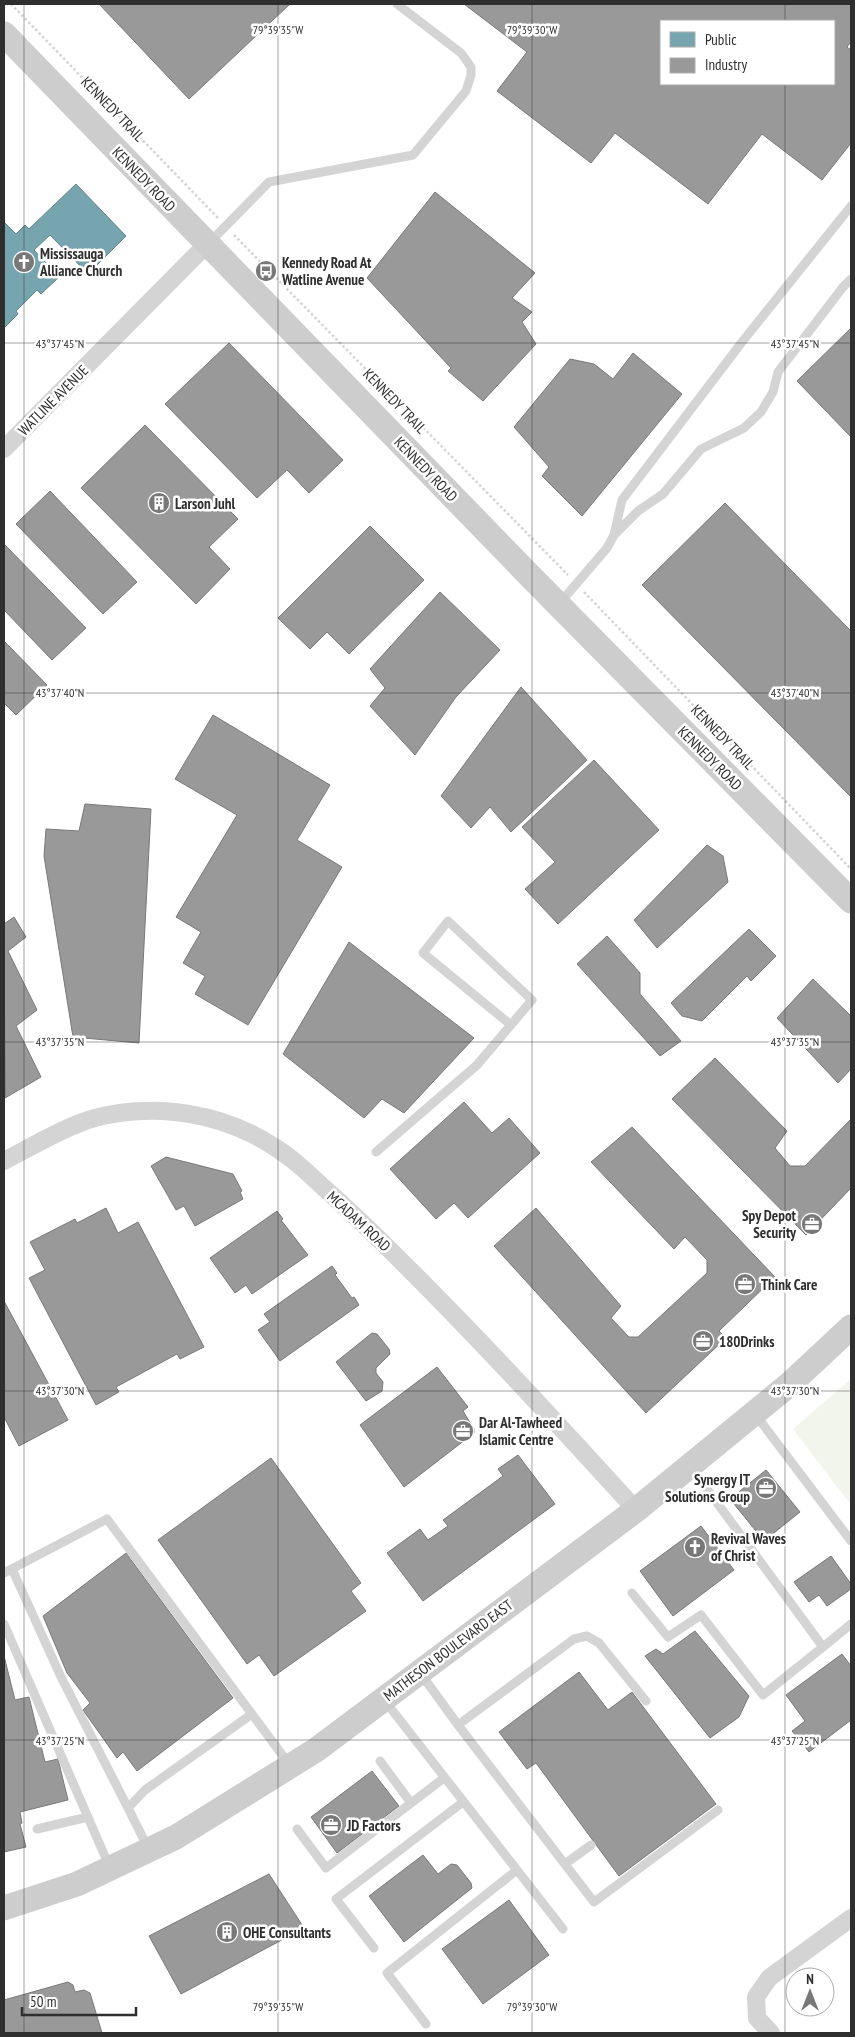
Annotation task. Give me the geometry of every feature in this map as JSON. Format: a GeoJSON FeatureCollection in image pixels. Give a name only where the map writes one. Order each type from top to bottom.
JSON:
{"type":"FeatureCollection","features":[{"type":"Feature","properties":{"kind":"main road","name":"KENNEDY ROAD"},"geometry":{"type":"LineString","coordinates":[[4,34],[207,244],[851,901]]}},
{"type":"Feature","properties":{"kind":"main road","name":"MATHESON BOULEVARD EAST"},"geometry":{"type":"LineString","coordinates":[[4,1908],[77,1884],[176,1837],[316,1750],[636,1510],[792,1384],[851,1327]]}},
{"type":"Feature","properties":{"kind":"street","name":"WATLINE AVENUE"},"geometry":{"type":"LineString","coordinates":[[4,449],[207,244]]}},
{"type":"Feature","properties":{"kind":"street","name":"MCADAM ROAD"},"geometry":{"type":"LineString","coordinates":[[4,1160],[79,1123],[107,1116],[136,1112],[164,1111],[193,1115],[221,1122],[248,1132],[296,1162],[361,1222],[485,1345],[636,1510]]}},
{"type":"Feature","properties":{"kind":"street"},"geometry":{"type":"LineString","coordinates":[[771,2033],[757,2018],[756,1997],[769,1978],[851,1918]]}},
{"type":"Feature","properties":{"kind":"lane"},"geometry":{"type":"LineString","coordinates":[[207,244],[268,182],[413,156],[466,91],[472,75],[467,59],[397,4]]}},
{"type":"Feature","properties":{"kind":"lane"},"geometry":{"type":"LineString","coordinates":[[559,604],[607,548],[614,535],[622,500],[742,342],[851,206]]}},
{"type":"Feature","properties":{"kind":"lane"},"geometry":{"type":"LineString","coordinates":[[614,535],[638,511],[662,494],[700,449],[744,428],[761,412],[773,392],[778,372],[791,353],[851,279]]}},
{"type":"Feature","properties":{"kind":"lane"},"geometry":{"type":"LineString","coordinates":[[376,1152],[477,1065],[511,1025],[532,1000],[448,921],[422,953],[511,1025]]}},
{"type":"Feature","properties":{"kind":"lane"},"geometry":{"type":"LineString","coordinates":[[755,1413],[851,1541]]}},
{"type":"Feature","properties":{"kind":"lane"},"geometry":{"type":"LineString","coordinates":[[690,1466],[824,1647]]}},
{"type":"Feature","properties":{"kind":"lane"},"geometry":{"type":"LineString","coordinates":[[149,1850],[8,1571],[108,1519],[290,1766]]}},
{"type":"Feature","properties":{"kind":"lane"},"geometry":{"type":"LineString","coordinates":[[632,1593],[668,1638],[700,1615],[763,1695],[851,1624]]}},
{"type":"Feature","properties":{"kind":"lane"},"geometry":{"type":"LineString","coordinates":[[4,1624],[110,1868]]}},
{"type":"Feature","properties":{"kind":"lane"},"geometry":{"type":"LineString","coordinates":[[458,1725],[574,1639],[587,1636],[599,1643],[646,1700]]}},
{"type":"Feature","properties":{"kind":"lane"},"geometry":{"type":"LineString","coordinates":[[420,1672],[458,1725],[594,1902],[718,1810]]}},
{"type":"Feature","properties":{"kind":"lane"},"geometry":{"type":"LineString","coordinates":[[383,1699],[563,1929]]}},
{"type":"Feature","properties":{"kind":"lane"},"geometry":{"type":"LineString","coordinates":[[128,1808],[145,1790],[252,1714]]}},
{"type":"Feature","properties":{"kind":"lane"},"geometry":{"type":"LineString","coordinates":[[380,1761],[411,1803]]}},
{"type":"Feature","properties":{"kind":"lane"},"geometry":{"type":"LineString","coordinates":[[296,1829],[326,1868],[444,1778]]}},
{"type":"Feature","properties":{"kind":"lane"},"geometry":{"type":"LineString","coordinates":[[374,1948],[336,1899],[463,1802]]}},
{"type":"Feature","properties":{"kind":"lane"},"geometry":{"type":"LineString","coordinates":[[37,1829],[88,1818]]}},
{"type":"Feature","properties":{"kind":"lane"},"geometry":{"type":"LineString","coordinates":[[565,1864],[591,1845]]}},
{"type":"Feature","properties":{"kind":"lane"},"geometry":{"type":"LineString","coordinates":[[426,2024],[387,1973],[517,1870]]}},
{"type":"Feature","properties":{"kind":"path","name":"KENNEDY TRAIL"},"geometry":{"type":"LineString","coordinates":[[11,4],[215,214]]}},
{"type":"Feature","properties":{"kind":"path","name":"KENNEDY TRAIL"},"geometry":{"type":"LineString","coordinates":[[241,242],[552,558]]}},
{"type":"Feature","properties":{"kind":"path","name":"KENNEDY TRAIL"},"geometry":{"type":"LineString","coordinates":[[596,604],[851,869]]}},
{"type":"Feature","properties":{"kind":"shaded area"},"geometry":{"type":"Polygon","coordinates":[[[851,1379],[851,1505],[793,1429],[851,1379]]]}},
{"type":"Feature","properties":{"kind":"building: Public","name":"Mississauga Alliance Church"},"geometry":{"type":"Polygon","coordinates":[[[76,184],[126,236],[88,274],[50,235],[34,250],[59,277],[41,294],[37,290],[16,311],[18,314],[4,328],[4,222],[16,234],[25,225],[29,229],[76,184]]]}},
{"type":"Feature","properties":{"kind":"building: Industry"},"geometry":{"type":"Polygon","coordinates":[[[99,4],[290,4],[189,99],[99,4]]]}},
{"type":"Feature","properties":{"kind":"building: Industry"},"geometry":{"type":"Polygon","coordinates":[[[464,4],[851,4],[851,42],[847,47],[851,50],[851,143],[822,180],[762,134],[708,204],[615,133],[591,163],[497,91],[527,52],[464,4]]]}},
{"type":"Feature","properties":{"kind":"building: Industry"},"geometry":{"type":"Polygon","coordinates":[[[435,192],[535,273],[512,298],[532,312],[522,322],[536,344],[483,401],[448,371],[451,368],[367,278],[435,192]]]}},
{"type":"Feature","properties":{"kind":"building: Industry"},"geometry":{"type":"Polygon","coordinates":[[[851,328],[851,437],[797,381],[851,328]]]}},
{"type":"Feature","properties":{"kind":"building: Industry"},"geometry":{"type":"Polygon","coordinates":[[[229,343],[343,460],[309,493],[287,470],[257,498],[165,404],[229,343]]]}},
{"type":"Feature","properties":{"kind":"building: Industry"},"geometry":{"type":"Polygon","coordinates":[[[633,353],[682,394],[582,516],[542,476],[549,467],[514,427],[570,359],[594,364],[613,379],[633,353]]]}},
{"type":"Feature","properties":{"kind":"building: Industry","name":"Larson Juhl"},"geometry":{"type":"Polygon","coordinates":[[[145,425],[238,519],[209,547],[230,569],[196,604],[81,488],[145,425]]]}},
{"type":"Feature","properties":{"kind":"building: Industry"},"geometry":{"type":"Polygon","coordinates":[[[50,491],[137,582],[103,614],[16,524],[50,491]]]}},
{"type":"Feature","properties":{"kind":"building: Industry"},"geometry":{"type":"Polygon","coordinates":[[[725,503],[851,631],[851,797],[642,585],[725,503]]]}},
{"type":"Feature","properties":{"kind":"building: Industry"},"geometry":{"type":"Polygon","coordinates":[[[370,526],[424,580],[349,654],[327,632],[310,649],[278,618],[370,526]]]}},
{"type":"Feature","properties":{"kind":"building: Industry"},"geometry":{"type":"Polygon","coordinates":[[[4,544],[86,628],[52,660],[4,610],[4,544]]]}},
{"type":"Feature","properties":{"kind":"building: Industry"},"geometry":{"type":"Polygon","coordinates":[[[440,592],[500,650],[456,697],[415,755],[370,706],[385,688],[370,669],[440,592]]]}},
{"type":"Feature","properties":{"kind":"building: Industry"},"geometry":{"type":"Polygon","coordinates":[[[4,641],[47,685],[16,715],[4,703],[4,641]]]}},
{"type":"Feature","properties":{"kind":"building: Industry"},"geometry":{"type":"Polygon","coordinates":[[[521,687],[587,760],[511,832],[490,807],[471,828],[441,796],[521,687]]]}},
{"type":"Feature","properties":{"kind":"building: Industry"},"geometry":{"type":"Polygon","coordinates":[[[213,715],[330,785],[297,840],[342,867],[248,1025],[195,994],[205,976],[183,963],[201,932],[176,917],[237,815],[175,779],[213,715]]]}},
{"type":"Feature","properties":{"kind":"building: Industry"},"geometry":{"type":"Polygon","coordinates":[[[594,760],[659,830],[558,924],[525,889],[555,862],[522,827],[594,760]]]}},
{"type":"Feature","properties":{"kind":"building: Industry"},"geometry":{"type":"Polygon","coordinates":[[[85,804],[151,809],[139,1043],[73,1037],[44,856],[46,829],[79,831],[85,804]]]}},
{"type":"Feature","properties":{"kind":"building: Industry"},"geometry":{"type":"Polygon","coordinates":[[[707,845],[723,856],[728,882],[657,948],[634,920],[707,845]]]}},
{"type":"Feature","properties":{"kind":"building: Industry"},"geometry":{"type":"Polygon","coordinates":[[[14,917],[26,937],[8,951],[37,1010],[16,1026],[41,1077],[5,1098],[4,924],[14,917]]]}},
{"type":"Feature","properties":{"kind":"building: Industry"},"geometry":{"type":"Polygon","coordinates":[[[749,929],[776,956],[751,981],[747,976],[702,1021],[682,1016],[671,1003],[749,929]]]}},
{"type":"Feature","properties":{"kind":"building: Industry"},"geometry":{"type":"Polygon","coordinates":[[[607,936],[640,973],[640,994],[681,1041],[660,1056],[577,964],[607,936]]]}},
{"type":"Feature","properties":{"kind":"building: Industry"},"geometry":{"type":"Polygon","coordinates":[[[349,942],[474,1038],[404,1113],[382,1099],[364,1118],[283,1054],[349,942]]]}},
{"type":"Feature","properties":{"kind":"building: Industry"},"geometry":{"type":"Polygon","coordinates":[[[813,979],[851,1016],[851,1069],[838,1083],[777,1018],[813,979]]]}},
{"type":"Feature","properties":{"kind":"building: Industry"},"geometry":{"type":"Polygon","coordinates":[[[715,1058],[787,1131],[775,1148],[790,1166],[805,1166],[851,1119],[851,1188],[806,1235],[672,1099],[715,1058]]]}},
{"type":"Feature","properties":{"kind":"building: Industry"},"geometry":{"type":"Polygon","coordinates":[[[464,1102],[492,1133],[509,1118],[540,1153],[468,1218],[454,1203],[436,1219],[390,1169],[464,1102]]]}},
{"type":"Feature","properties":{"kind":"building: Industry"},"geometry":{"type":"Polygon","coordinates":[[[632,1127],[775,1277],[719,1331],[726,1338],[646,1413],[494,1246],[536,1208],[621,1306],[611,1318],[629,1337],[638,1337],[707,1273],[707,1260],[685,1237],[674,1249],[591,1162],[632,1127]]]}},
{"type":"Feature","properties":{"kind":"building: Industry"},"geometry":{"type":"Polygon","coordinates":[[[166,1157],[233,1174],[242,1191],[240,1192],[243,1199],[195,1226],[184,1206],[176,1210],[151,1166],[166,1157]]]}},
{"type":"Feature","properties":{"kind":"building: Industry"},"geometry":{"type":"Polygon","coordinates":[[[106,1208],[118,1233],[138,1222],[204,1347],[180,1359],[177,1354],[116,1387],[119,1392],[96,1405],[29,1278],[45,1270],[30,1242],[75,1219],[77,1223],[106,1208]]]}},
{"type":"Feature","properties":{"kind":"building: Industry"},"geometry":{"type":"Polygon","coordinates":[[[277,1211],[283,1219],[281,1220],[308,1255],[252,1294],[246,1285],[235,1293],[210,1258],[277,1211]]]}},
{"type":"Feature","properties":{"kind":"building: Industry"},"geometry":{"type":"Polygon","coordinates":[[[332,1266],[337,1273],[335,1275],[359,1305],[280,1361],[258,1330],[270,1322],[264,1314],[332,1266]]]}},
{"type":"Feature","properties":{"kind":"building: Industry"},"geometry":{"type":"Polygon","coordinates":[[[4,1301],[68,1420],[19,1446],[4,1417],[4,1301]]]}},
{"type":"Feature","properties":{"kind":"building: Industry"},"geometry":{"type":"Polygon","coordinates":[[[372,1333],[377,1334],[389,1349],[390,1354],[376,1368],[376,1373],[383,1382],[382,1391],[366,1401],[336,1362],[372,1333]]]}},
{"type":"Feature","properties":{"kind":"building: Industry"},"geometry":{"type":"Polygon","coordinates":[[[437,1367],[468,1407],[463,1411],[474,1429],[474,1433],[404,1487],[360,1425],[437,1367]]]}},
{"type":"Feature","properties":{"kind":"building: Industry"},"geometry":{"type":"Polygon","coordinates":[[[518,1455],[555,1504],[423,1601],[387,1553],[420,1529],[428,1540],[448,1526],[443,1520],[503,1476],[498,1469],[518,1455]]]}},
{"type":"Feature","properties":{"kind":"building: Industry"},"geometry":{"type":"Polygon","coordinates":[[[271,1458],[361,1583],[351,1591],[366,1611],[274,1676],[259,1655],[247,1664],[158,1540],[271,1458]]]}},
{"type":"Feature","properties":{"kind":"building: Industry"},"geometry":{"type":"Polygon","coordinates":[[[766,1470],[800,1512],[764,1541],[730,1499],[766,1470]]]}},
{"type":"Feature","properties":{"kind":"building: Industry"},"geometry":{"type":"Polygon","coordinates":[[[701,1526],[734,1570],[673,1616],[640,1571],[701,1526]]]}},
{"type":"Feature","properties":{"kind":"building: Industry"},"geometry":{"type":"Polygon","coordinates":[[[126,1553],[233,1698],[137,1771],[123,1752],[117,1758],[83,1710],[90,1703],[67,1673],[43,1616],[126,1553]]]}},
{"type":"Feature","properties":{"kind":"building: Industry"},"geometry":{"type":"Polygon","coordinates":[[[831,1556],[851,1584],[851,1589],[827,1606],[819,1595],[809,1602],[794,1582],[831,1556]]]}},
{"type":"Feature","properties":{"kind":"building: Industry"},"geometry":{"type":"Polygon","coordinates":[[[695,1631],[749,1696],[739,1717],[710,1738],[645,1656],[656,1649],[663,1654],[695,1631]]]}},
{"type":"Feature","properties":{"kind":"building: Industry"},"geometry":{"type":"Polygon","coordinates":[[[842,1654],[851,1666],[851,1720],[809,1752],[792,1731],[805,1721],[786,1695],[842,1654]]]}},
{"type":"Feature","properties":{"kind":"building: Industry"},"geometry":{"type":"Polygon","coordinates":[[[4,1656],[15,1700],[29,1697],[45,1762],[58,1759],[68,1800],[20,1812],[22,1823],[20,1824],[26,1847],[4,1852],[4,1656]]]}},
{"type":"Feature","properties":{"kind":"building: Industry"},"geometry":{"type":"Polygon","coordinates":[[[579,1672],[608,1710],[632,1692],[716,1804],[619,1876],[536,1763],[527,1769],[499,1732],[579,1672]]]}},
{"type":"Feature","properties":{"kind":"building: Industry"},"geometry":{"type":"Polygon","coordinates":[[[372,1771],[399,1806],[337,1853],[311,1817],[372,1771]]]}},
{"type":"Feature","properties":{"kind":"building: Industry"},"geometry":{"type":"Polygon","coordinates":[[[423,1855],[438,1874],[451,1864],[457,1865],[471,1883],[472,1888],[404,1942],[369,1896],[423,1855]]]}},
{"type":"Feature","properties":{"kind":"building: Industry","name":"OHE Consultants"},"geometry":{"type":"Polygon","coordinates":[[[269,1874],[304,1928],[181,1994],[149,1936],[269,1874]]]}},
{"type":"Feature","properties":{"kind":"building: Industry"},"geometry":{"type":"Polygon","coordinates":[[[509,1900],[549,1955],[483,2004],[442,1949],[509,1900]]]}},
{"type":"Feature","properties":{"kind":"building: Industry"},"geometry":{"type":"Polygon","coordinates":[[[68,1982],[73,1985],[75,1992],[84,1990],[90,1993],[102,2033],[4,2033],[4,2000],[68,1982]]]}},
{"type":"Feature","properties":{"kind":"place","name":"Mississauga Alliance Church"},"geometry":{"type":"Point","coordinates":[24,262]}},
{"type":"Feature","properties":{"kind":"place","name":"Kennedy Road At Watline Avenue"},"geometry":{"type":"Point","coordinates":[266,271]}},
{"type":"Feature","properties":{"kind":"place","name":"Larson Juhl"},"geometry":{"type":"Point","coordinates":[159,503]}},
{"type":"Feature","properties":{"kind":"place","name":"Spy Depot Security"},"geometry":{"type":"Point","coordinates":[812,1224]}},
{"type":"Feature","properties":{"kind":"place","name":"Think Care"},"geometry":{"type":"Point","coordinates":[745,1284]}},
{"type":"Feature","properties":{"kind":"place","name":"180Drinks"},"geometry":{"type":"Point","coordinates":[703,1341]}},
{"type":"Feature","properties":{"kind":"place","name":"Dar Al-Tawheed Islamic Centre"},"geometry":{"type":"Point","coordinates":[463,1431]}},
{"type":"Feature","properties":{"kind":"place","name":"Synergy IT Solutions Group"},"geometry":{"type":"Point","coordinates":[766,1488]}},
{"type":"Feature","properties":{"kind":"place","name":"Revival Waves of Christ"},"geometry":{"type":"Point","coordinates":[695,1547]}},
{"type":"Feature","properties":{"kind":"place","name":"JD Factors"},"geometry":{"type":"Point","coordinates":[331,1825]}},
{"type":"Feature","properties":{"kind":"place","name":"OHE Consultants"},"geometry":{"type":"Point","coordinates":[227,1932]}}]}
